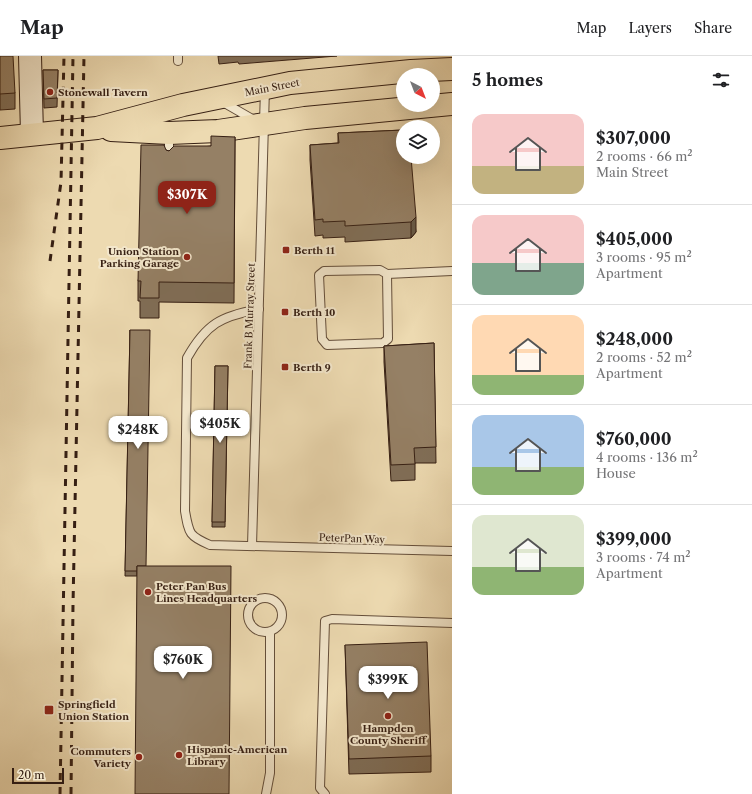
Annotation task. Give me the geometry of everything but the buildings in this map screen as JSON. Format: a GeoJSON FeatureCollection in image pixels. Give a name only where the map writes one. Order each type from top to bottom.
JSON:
{"type":"FeatureCollection","features":[{"type":"Feature","properties":{"kind":"main road"},"geometry":{"type":"LineString","coordinates":[[30,56],[32,134]]}},
{"type":"Feature","properties":{"kind":"main road","name":"Main Street"},"geometry":{"type":"LineString","coordinates":[[0,138],[97,128],[215,98],[306,80],[452,69]]}},
{"type":"Feature","properties":{"kind":"main road","name":"Main Street"},"geometry":{"type":"LineString","coordinates":[[97,128],[169,133],[218,131],[305,118],[452,104]]}},
{"type":"Feature","properties":{"kind":"lane","name":"Frank B Murray Street"},"geometry":{"type":"LineString","coordinates":[[252,546],[265,88]]}},
{"type":"Feature","properties":{"kind":"lane"},"geometry":{"type":"LineString","coordinates":[[215,98],[264,124]]}},
{"type":"Feature","properties":{"kind":"lane"},"geometry":{"type":"LineString","coordinates":[[169,133],[169,165]]}},
{"type":"Feature","properties":{"kind":"lane"},"geometry":{"type":"LineString","coordinates":[[387,274],[388,339],[383,343],[327,345],[322,339],[319,275],[324,271],[380,270],[387,274],[452,271]]}},
{"type":"Feature","properties":{"kind":"lane","name":"PeterPan Way"},"geometry":{"type":"LineString","coordinates":[[259,309],[236,313],[218,321],[198,339],[187,358],[185,511],[188,527],[194,538],[210,545],[452,551]]}},
{"type":"Feature","properties":{"kind":"lane"},"geometry":{"type":"LineString","coordinates":[[262,598],[273,600],[281,608],[282,620],[279,625],[270,632],[259,632],[254,629],[248,620],[249,609],[252,604],[262,598]]}},
{"type":"Feature","properties":{"kind":"lane"},"geometry":{"type":"LineString","coordinates":[[324,794],[320,788],[325,621],[332,619],[452,623]]}},
{"type":"Feature","properties":{"kind":"lane"},"geometry":{"type":"LineString","coordinates":[[266,794],[270,773],[270,632]]}},
{"type":"Feature","properties":{"kind":"railway"},"geometry":{"type":"LineString","coordinates":[[50,261],[61,182],[64,56]]}},
{"type":"Feature","properties":{"kind":"railway"},"geometry":{"type":"LineString","coordinates":[[60,794],[73,56]]}},
{"type":"Feature","properties":{"kind":"railway"},"geometry":{"type":"LineString","coordinates":[[71,794],[73,605],[84,56]]}},
{"type":"Feature","properties":{"kind":"place","name":"Stonewall Tavern"},"geometry":{"type":"Point","coordinates":[50,92]}},
{"type":"Feature","properties":{"kind":"place","name":"Berth 11"},"geometry":{"type":"Point","coordinates":[286,250]}},
{"type":"Feature","properties":{"kind":"place","name":"Union Station Parking Garage"},"geometry":{"type":"Point","coordinates":[187,257]}},
{"type":"Feature","properties":{"kind":"place","name":"Berth 10"},"geometry":{"type":"Point","coordinates":[285,312]}},
{"type":"Feature","properties":{"kind":"place","name":"Berth 9"},"geometry":{"type":"Point","coordinates":[285,367]}},
{"type":"Feature","properties":{"kind":"place","name":"Peter Pan Bus Lines Headquarters"},"geometry":{"type":"Point","coordinates":[148,592]}},
{"type":"Feature","properties":{"kind":"place","name":"Springfield Union Station"},"geometry":{"type":"Point","coordinates":[49,710]}},
{"type":"Feature","properties":{"kind":"place","name":"Hampden County Sheriff"},"geometry":{"type":"Point","coordinates":[388,716]}},
{"type":"Feature","properties":{"kind":"place","name":"Hispanic-American Library"},"geometry":{"type":"Point","coordinates":[179,755]}},
{"type":"Feature","properties":{"kind":"place","name":"Commuters Variety"},"geometry":{"type":"Point","coordinates":[139,757]}}]}
